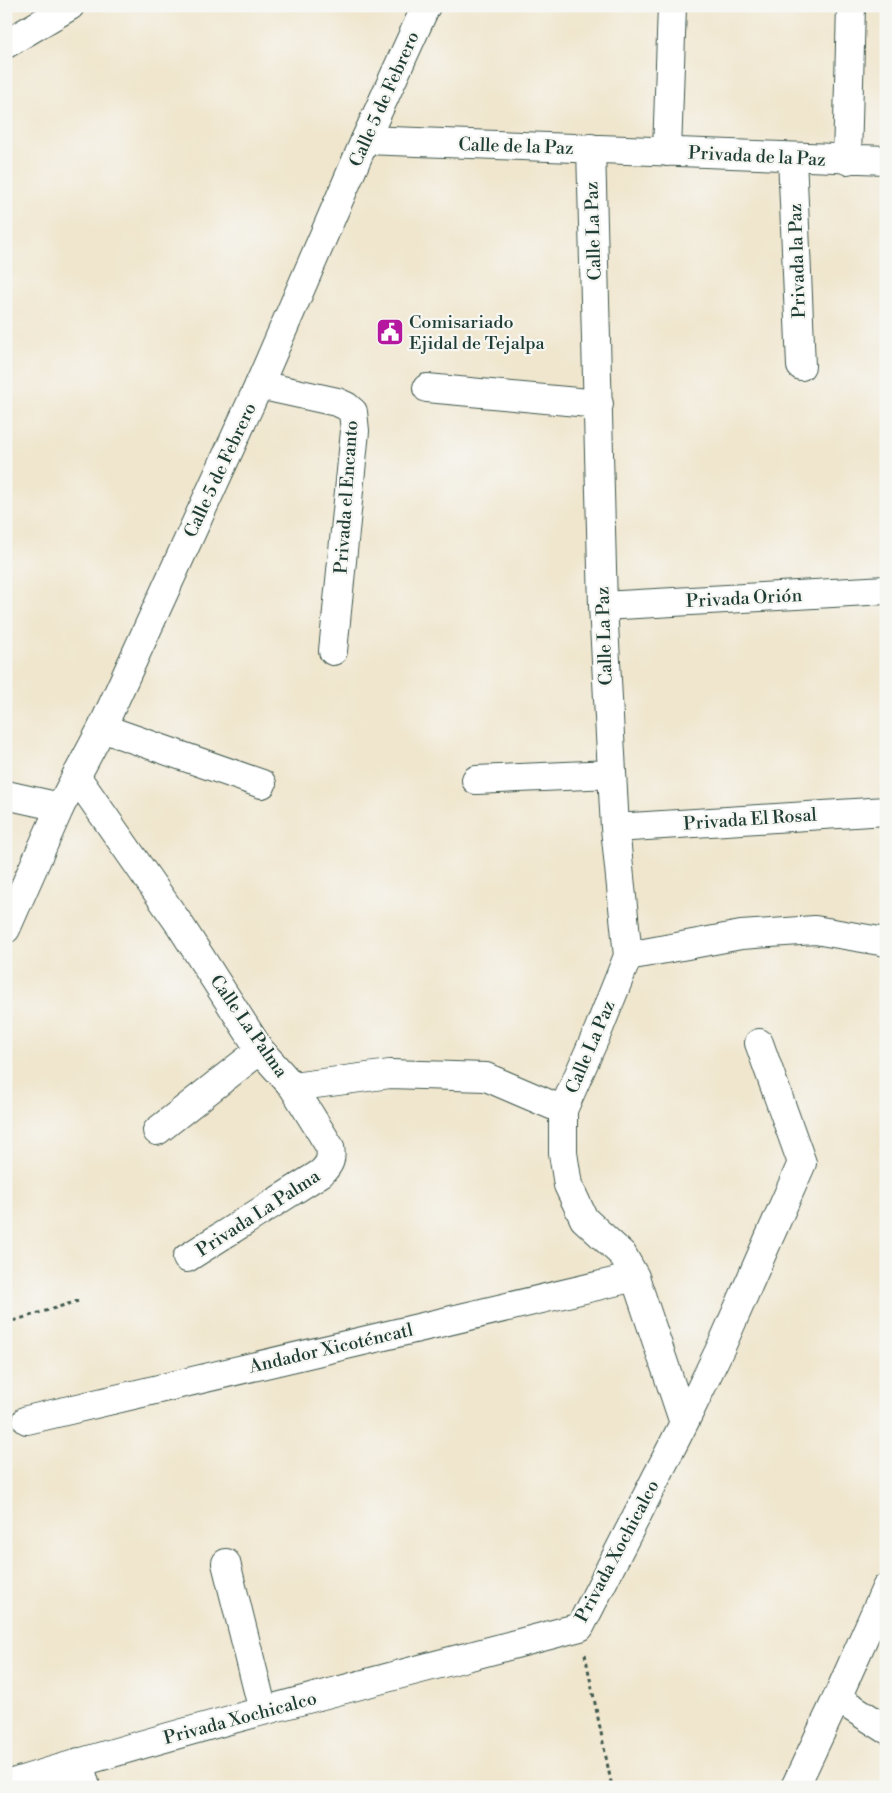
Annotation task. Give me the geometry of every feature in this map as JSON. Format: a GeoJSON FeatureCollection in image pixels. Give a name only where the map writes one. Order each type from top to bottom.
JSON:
{"type":"FeatureCollection","features":[{"type":"Feature","properties":{"kind":"street"},"geometry":{"type":"LineString","coordinates":[[6,44],[70,6]]}},
{"type":"Feature","properties":{"kind":"street","name":"Calle 5 de Febrero"},"geometry":{"type":"LineString","coordinates":[[6,929],[60,807],[102,728],[259,385],[365,140],[426,6]]}},
{"type":"Feature","properties":{"kind":"street"},"geometry":{"type":"LineString","coordinates":[[667,152],[672,6]]}},
{"type":"Feature","properties":{"kind":"street"},"geometry":{"type":"LineString","coordinates":[[847,160],[851,6]]}},
{"type":"Feature","properties":{"kind":"street","name":"Calle de la Paz"},"geometry":{"type":"LineString","coordinates":[[365,140],[667,152]]}},
{"type":"Feature","properties":{"kind":"street","name":"Calle La Paz"},"geometry":{"type":"LineString","coordinates":[[563,1110],[598,1031],[628,956],[611,774],[603,606],[591,148]]}},
{"type":"Feature","properties":{"kind":"street","name":"Privada de la Paz"},"geometry":{"type":"LineString","coordinates":[[667,152],[886,160]]}},
{"type":"Feature","properties":{"kind":"street","name":"Privada la Paz"},"geometry":{"type":"LineString","coordinates":[[792,157],[801,366]]}},
{"type":"Feature","properties":{"kind":"street","name":"Privada el Encanto"},"geometry":{"type":"LineString","coordinates":[[259,385],[337,402],[353,412],[355,431],[333,651]]}},
{"type":"Feature","properties":{"kind":"street"},"geometry":{"type":"LineString","coordinates":[[427,388],[599,404]]}},
{"type":"Feature","properties":{"kind":"street","name":"Privada Orión"},"geometry":{"type":"LineString","coordinates":[[603,606],[886,590]]}},
{"type":"Feature","properties":{"kind":"street"},"geometry":{"type":"LineString","coordinates":[[102,728],[262,784]]}},
{"type":"Feature","properties":{"kind":"street"},"geometry":{"type":"LineString","coordinates":[[476,780],[611,774]]}},
{"type":"Feature","properties":{"kind":"street","name":"Calle La Palma"},"geometry":{"type":"LineString","coordinates":[[76,776],[180,925],[260,1050],[292,1087],[390,1074],[486,1077],[563,1110]]}},
{"type":"Feature","properties":{"kind":"street"},"geometry":{"type":"LineString","coordinates":[[6,795],[60,807]]}},
{"type":"Feature","properties":{"kind":"street","name":"Privada El Rosal"},"geometry":{"type":"LineString","coordinates":[[615,828],[886,810]]}},
{"type":"Feature","properties":{"kind":"street"},"geometry":{"type":"LineString","coordinates":[[628,956],[741,935],[816,930],[886,942]]}},
{"type":"Feature","properties":{"kind":"street","name":"Privada Xochicalco"},"geometry":{"type":"LineString","coordinates":[[6,1785],[82,1775],[262,1711],[580,1627],[721,1347],[802,1163],[759,1043]]}},
{"type":"Feature","properties":{"kind":"street"},"geometry":{"type":"LineString","coordinates":[[157,1131],[260,1050]]}},
{"type":"Feature","properties":{"kind":"street","name":"Privada La Palma"},"geometry":{"type":"LineString","coordinates":[[187,1258],[321,1174],[329,1166],[332,1158],[330,1147],[292,1087]]}},
{"type":"Feature","properties":{"kind":"street"},"geometry":{"type":"LineString","coordinates":[[563,1110],[563,1153],[568,1185],[584,1219],[622,1254],[635,1277],[684,1423]]}},
{"type":"Feature","properties":{"kind":"street","name":"Andador Xicoténcatl"},"geometry":{"type":"LineString","coordinates":[[27,1420],[635,1277]]}},
{"type":"Feature","properties":{"kind":"street"},"geometry":{"type":"LineString","coordinates":[[226,1564],[262,1711]]}},
{"type":"Feature","properties":{"kind":"street"},"geometry":{"type":"LineString","coordinates":[[795,1787],[886,1588]]}},
{"type":"Feature","properties":{"kind":"street"},"geometry":{"type":"LineString","coordinates":[[837,1698],[886,1729]]}},
{"type":"Feature","properties":{"kind":"path"},"geometry":{"type":"LineString","coordinates":[[6,1323],[78,1301]]}},
{"type":"Feature","properties":{"kind":"path"},"geometry":{"type":"LineString","coordinates":[[580,1627],[612,1787]]}},
{"type":"Feature","properties":{"kind":"place","name":"Comisariado Ejidal de Tejalpa"},"geometry":{"type":"Point","coordinates":[390,332]}}]}
